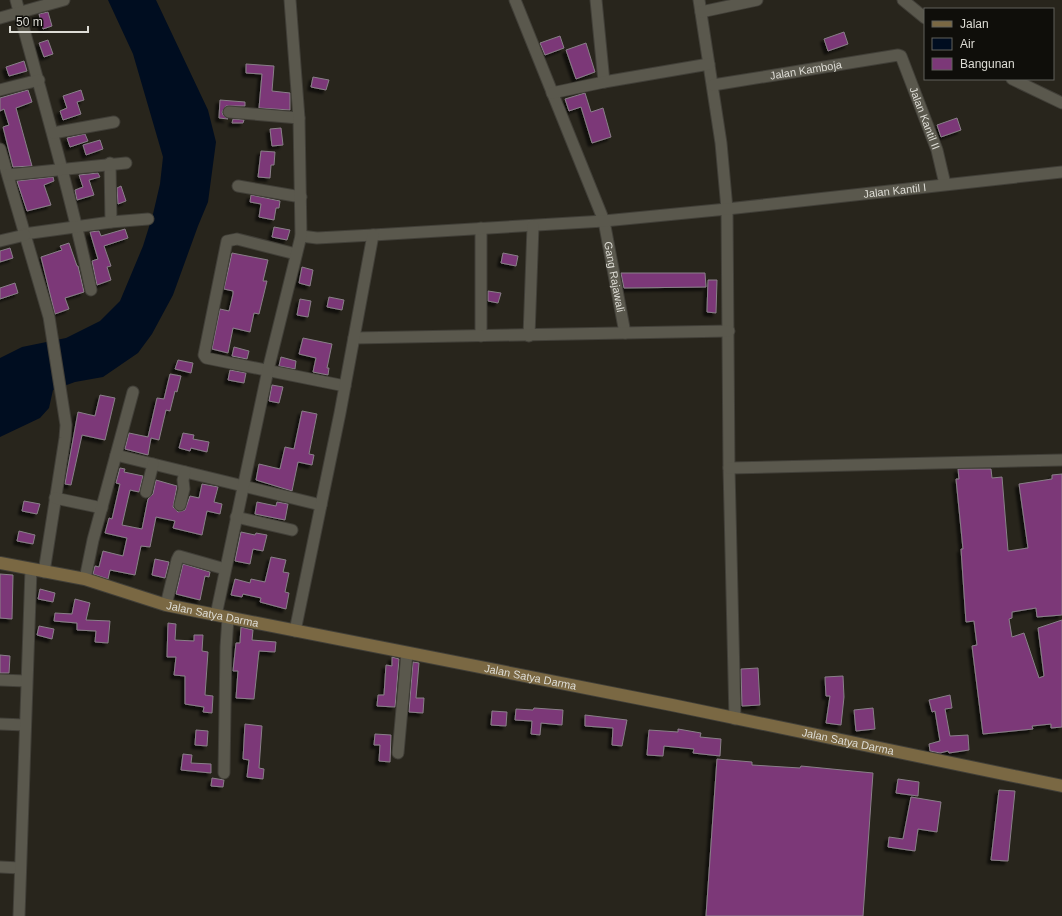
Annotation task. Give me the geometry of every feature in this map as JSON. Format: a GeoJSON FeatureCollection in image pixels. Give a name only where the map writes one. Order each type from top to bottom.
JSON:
{"type":"FeatureCollection","features":[{"type":"Feature","properties":{"kind":"main road","name":"Jalan Satya Darma"},"geometry":{"type":"LineString","coordinates":[[0,564],[85,579],[166,605],[228,618],[1062,786]]}},
{"type":"Feature","properties":{"kind":"street"},"geometry":{"type":"LineString","coordinates":[[16,0],[53,133],[91,290]]}},
{"type":"Feature","properties":{"kind":"street"},"geometry":{"type":"LineString","coordinates":[[0,18],[64,0]]}},
{"type":"Feature","properties":{"kind":"street"},"geometry":{"type":"LineString","coordinates":[[216,615],[268,370],[301,236],[299,118],[290,0]]}},
{"type":"Feature","properties":{"kind":"street","name":"Gang Rajawali"},"geometry":{"type":"LineString","coordinates":[[516,0],[604,221],[625,333]]}},
{"type":"Feature","properties":{"kind":"street"},"geometry":{"type":"LineString","coordinates":[[596,0],[604,82]]}},
{"type":"Feature","properties":{"kind":"street"},"geometry":{"type":"LineString","coordinates":[[699,0],[721,143],[727,209],[729,468],[735,719]]}},
{"type":"Feature","properties":{"kind":"street"},"geometry":{"type":"LineString","coordinates":[[701,12],[757,0]]}},
{"type":"Feature","properties":{"kind":"street"},"geometry":{"type":"LineString","coordinates":[[903,0],[924,17]]}},
{"type":"Feature","properties":{"kind":"street","name":"Jalan Kamboja"},"geometry":{"type":"LineString","coordinates":[[713,84],[898,55]]}},
{"type":"Feature","properties":{"kind":"street","name":"Jalan Kantil II"},"geometry":{"type":"LineString","coordinates":[[898,55],[904,60],[937,150],[945,184]]}},
{"type":"Feature","properties":{"kind":"street"},"geometry":{"type":"LineString","coordinates":[[552,93],[604,82],[709,64]]}},
{"type":"Feature","properties":{"kind":"street"},"geometry":{"type":"LineString","coordinates":[[0,90],[39,80]]}},
{"type":"Feature","properties":{"kind":"street"},"geometry":{"type":"LineString","coordinates":[[1014,80],[1062,103]]}},
{"type":"Feature","properties":{"kind":"street"},"geometry":{"type":"LineString","coordinates":[[229,112],[299,118]]}},
{"type":"Feature","properties":{"kind":"street"},"geometry":{"type":"LineString","coordinates":[[53,133],[114,122]]}},
{"type":"Feature","properties":{"kind":"street"},"geometry":{"type":"LineString","coordinates":[[0,148],[49,317],[63,412],[65,438],[44,572]]}},
{"type":"Feature","properties":{"kind":"street"},"geometry":{"type":"LineString","coordinates":[[8,175],[126,162]]}},
{"type":"Feature","properties":{"kind":"street"},"geometry":{"type":"LineString","coordinates":[[110,163],[111,222]]}},
{"type":"Feature","properties":{"kind":"street","name":"Jalan Kantil I"},"geometry":{"type":"LineString","coordinates":[[301,236],[317,238],[604,221],[1062,172]]}},
{"type":"Feature","properties":{"kind":"street"},"geometry":{"type":"LineString","coordinates":[[238,186],[301,197]]}},
{"type":"Feature","properties":{"kind":"street"},"geometry":{"type":"LineString","coordinates":[[0,241],[24,235],[111,222],[148,219]]}},
{"type":"Feature","properties":{"kind":"street"},"geometry":{"type":"LineString","coordinates":[[528,336],[533,226]]}},
{"type":"Feature","properties":{"kind":"street"},"geometry":{"type":"LineString","coordinates":[[481,228],[481,336]]}},
{"type":"Feature","properties":{"kind":"street"},"geometry":{"type":"LineString","coordinates":[[295,631],[345,386],[373,235]]}},
{"type":"Feature","properties":{"kind":"street"},"geometry":{"type":"LineString","coordinates":[[296,254],[237,239],[227,241],[204,355],[206,358],[345,386]]}},
{"type":"Feature","properties":{"kind":"street"},"geometry":{"type":"LineString","coordinates":[[354,338],[528,336],[729,331]]}},
{"type":"Feature","properties":{"kind":"street"},"geometry":{"type":"LineString","coordinates":[[85,579],[93,540],[133,392]]}},
{"type":"Feature","properties":{"kind":"street"},"geometry":{"type":"LineString","coordinates":[[116,455],[321,505]]}},
{"type":"Feature","properties":{"kind":"street"},"geometry":{"type":"LineString","coordinates":[[729,468],[1062,460]]}},
{"type":"Feature","properties":{"kind":"street"},"geometry":{"type":"LineString","coordinates":[[146,492],[153,464]]}},
{"type":"Feature","properties":{"kind":"street"},"geometry":{"type":"LineString","coordinates":[[180,505],[184,489],[183,480],[185,472]]}},
{"type":"Feature","properties":{"kind":"street"},"geometry":{"type":"LineString","coordinates":[[55,498],[102,508]]}},
{"type":"Feature","properties":{"kind":"street"},"geometry":{"type":"LineString","coordinates":[[236,517],[292,530]]}},
{"type":"Feature","properties":{"kind":"street"},"geometry":{"type":"LineString","coordinates":[[166,605],[179,556],[225,569]]}},
{"type":"Feature","properties":{"kind":"street"},"geometry":{"type":"LineString","coordinates":[[19,916],[30,569]]}},
{"type":"Feature","properties":{"kind":"street"},"geometry":{"type":"LineString","coordinates":[[224,773],[226,648],[228,618]]}},
{"type":"Feature","properties":{"kind":"street"},"geometry":{"type":"LineString","coordinates":[[398,753],[407,653]]}},
{"type":"Feature","properties":{"kind":"street"},"geometry":{"type":"LineString","coordinates":[[0,680],[26,681]]}},
{"type":"Feature","properties":{"kind":"street"},"geometry":{"type":"LineString","coordinates":[[0,724],[25,725]]}},
{"type":"Feature","properties":{"kind":"street"},"geometry":{"type":"LineString","coordinates":[[0,867],[20,868]]}},
{"type":"Feature","properties":{"kind":"water"},"geometry":{"type":"Polygon","coordinates":[[[108,0],[156,0],[208,110],[216,142],[208,202],[173,295],[152,334],[138,353],[103,377],[75,382],[53,390],[49,408],[40,418],[0,437],[0,358],[22,347],[66,338],[100,321],[120,301],[143,246],[153,214],[160,184],[163,157],[133,54],[108,0]]]}},
{"type":"Feature","properties":{"kind":"building"},"geometry":{"type":"Polygon","coordinates":[[[48,12],[52,26],[43,29],[39,14],[48,12]]]}},
{"type":"Feature","properties":{"kind":"building"},"geometry":{"type":"Polygon","coordinates":[[[844,32],[848,44],[828,51],[824,39],[844,32]]]}},
{"type":"Feature","properties":{"kind":"building"},"geometry":{"type":"Polygon","coordinates":[[[560,36],[564,48],[545,55],[540,43],[560,36]]]}},
{"type":"Feature","properties":{"kind":"building"},"geometry":{"type":"Polygon","coordinates":[[[48,40],[53,54],[44,57],[39,43],[48,40]]]}},
{"type":"Feature","properties":{"kind":"building"},"geometry":{"type":"Polygon","coordinates":[[[586,43],[595,72],[576,79],[566,50],[586,43]]]}},
{"type":"Feature","properties":{"kind":"building"},"geometry":{"type":"Polygon","coordinates":[[[24,61],[27,71],[9,76],[6,67],[24,61]]]}},
{"type":"Feature","properties":{"kind":"building"},"geometry":{"type":"Polygon","coordinates":[[[246,64],[274,66],[272,91],[290,93],[290,110],[259,108],[262,74],[246,73],[246,64]]]}},
{"type":"Feature","properties":{"kind":"building"},"geometry":{"type":"Polygon","coordinates":[[[313,77],[329,80],[326,90],[311,87],[313,77]]]}},
{"type":"Feature","properties":{"kind":"building"},"geometry":{"type":"Polygon","coordinates":[[[28,90],[32,102],[16,108],[32,166],[13,167],[3,127],[9,125],[4,109],[0,111],[0,98],[28,90]]]}},
{"type":"Feature","properties":{"kind":"building"},"geometry":{"type":"Polygon","coordinates":[[[81,90],[84,100],[77,102],[81,114],[63,120],[60,111],[67,108],[63,96],[81,90]]]}},
{"type":"Feature","properties":{"kind":"building"},"geometry":{"type":"Polygon","coordinates":[[[585,93],[591,112],[603,108],[611,137],[592,143],[581,107],[569,111],[565,99],[585,93]]]}},
{"type":"Feature","properties":{"kind":"building"},"geometry":{"type":"Polygon","coordinates":[[[220,100],[245,102],[245,106],[226,106],[222,112],[228,119],[219,118],[220,100]]]}},
{"type":"Feature","properties":{"kind":"building"},"geometry":{"type":"Polygon","coordinates":[[[957,118],[961,130],[941,137],[937,125],[957,118]]]}},
{"type":"Feature","properties":{"kind":"building"},"geometry":{"type":"Polygon","coordinates":[[[233,119],[244,120],[243,123],[232,123],[233,119]]]}},
{"type":"Feature","properties":{"kind":"building"},"geometry":{"type":"Polygon","coordinates":[[[281,128],[283,145],[272,146],[270,129],[281,128]]]}},
{"type":"Feature","properties":{"kind":"building"},"geometry":{"type":"Polygon","coordinates":[[[85,134],[88,141],[70,147],[67,138],[85,134]]]}},
{"type":"Feature","properties":{"kind":"building"},"geometry":{"type":"Polygon","coordinates":[[[100,140],[103,149],[86,155],[83,145],[100,140]]]}},
{"type":"Feature","properties":{"kind":"building"},"geometry":{"type":"Polygon","coordinates":[[[261,151],[275,152],[274,165],[271,165],[270,178],[258,177],[261,151]]]}},
{"type":"Feature","properties":{"kind":"building"},"geometry":{"type":"Polygon","coordinates":[[[98,173],[100,177],[89,180],[94,195],[77,200],[75,190],[83,187],[79,175],[98,173]]]}},
{"type":"Feature","properties":{"kind":"building"},"geometry":{"type":"Polygon","coordinates":[[[53,177],[54,181],[44,185],[51,205],[27,211],[17,181],[53,177]]]}},
{"type":"Feature","properties":{"kind":"building"},"geometry":{"type":"Polygon","coordinates":[[[121,186],[126,201],[118,204],[117,188],[121,186]]]}},
{"type":"Feature","properties":{"kind":"building"},"geometry":{"type":"Polygon","coordinates":[[[251,195],[280,201],[279,208],[276,208],[274,220],[259,217],[261,204],[250,202],[251,195]]]}},
{"type":"Feature","properties":{"kind":"building"},"geometry":{"type":"Polygon","coordinates":[[[274,227],[290,230],[287,240],[272,237],[274,227]]]}},
{"type":"Feature","properties":{"kind":"building"},"geometry":{"type":"Polygon","coordinates":[[[125,229],[128,238],[104,246],[111,266],[107,267],[111,280],[97,285],[92,261],[98,259],[90,232],[99,231],[101,236],[125,229]]]}},
{"type":"Feature","properties":{"kind":"building"},"geometry":{"type":"Polygon","coordinates":[[[69,243],[78,266],[84,292],[65,298],[69,309],[55,314],[41,257],[62,250],[60,246],[69,243]]]}},
{"type":"Feature","properties":{"kind":"building"},"geometry":{"type":"Polygon","coordinates":[[[10,248],[13,258],[0,262],[0,251],[10,248]]]}},
{"type":"Feature","properties":{"kind":"building"},"geometry":{"type":"Polygon","coordinates":[[[232,253],[268,260],[263,281],[267,281],[259,314],[254,313],[250,332],[233,328],[228,353],[212,349],[220,309],[229,311],[233,294],[233,291],[224,289],[232,253]]]}},
{"type":"Feature","properties":{"kind":"building"},"geometry":{"type":"Polygon","coordinates":[[[503,253],[518,256],[516,266],[501,263],[503,253]]]}},
{"type":"Feature","properties":{"kind":"building"},"geometry":{"type":"Polygon","coordinates":[[[302,267],[313,270],[310,286],[299,283],[302,267]]]}},
{"type":"Feature","properties":{"kind":"building"},"geometry":{"type":"Polygon","coordinates":[[[621,273],[705,273],[706,287],[624,288],[621,273]]]}},
{"type":"Feature","properties":{"kind":"building"},"geometry":{"type":"Polygon","coordinates":[[[708,280],[717,280],[716,313],[707,312],[708,280]]]}},
{"type":"Feature","properties":{"kind":"building"},"geometry":{"type":"Polygon","coordinates":[[[15,283],[18,293],[0,299],[0,288],[15,283]]]}},
{"type":"Feature","properties":{"kind":"building"},"geometry":{"type":"Polygon","coordinates":[[[488,291],[501,293],[498,303],[488,301],[488,291]]]}},
{"type":"Feature","properties":{"kind":"building"},"geometry":{"type":"Polygon","coordinates":[[[329,297],[344,300],[342,310],[327,307],[329,297]]]}},
{"type":"Feature","properties":{"kind":"building"},"geometry":{"type":"Polygon","coordinates":[[[300,299],[311,301],[308,317],[297,315],[300,299]]]}},
{"type":"Feature","properties":{"kind":"building"},"geometry":{"type":"Polygon","coordinates":[[[303,338],[332,344],[327,368],[329,368],[328,375],[313,372],[316,358],[299,354],[303,338]]]}},
{"type":"Feature","properties":{"kind":"building"},"geometry":{"type":"Polygon","coordinates":[[[234,347],[249,351],[247,359],[232,356],[234,347]]]}},
{"type":"Feature","properties":{"kind":"building"},"geometry":{"type":"Polygon","coordinates":[[[281,357],[296,361],[295,369],[279,366],[281,357]]]}},
{"type":"Feature","properties":{"kind":"building"},"geometry":{"type":"Polygon","coordinates":[[[178,360],[193,363],[191,373],[175,369],[178,360]]]}},
{"type":"Feature","properties":{"kind":"building"},"geometry":{"type":"Polygon","coordinates":[[[230,370],[246,373],[244,383],[228,380],[230,370]]]}},
{"type":"Feature","properties":{"kind":"building"},"geometry":{"type":"Polygon","coordinates":[[[170,374],[181,376],[177,392],[175,391],[170,411],[166,410],[159,440],[151,438],[148,455],[125,449],[129,433],[148,437],[157,398],[164,399],[170,374]]]}},
{"type":"Feature","properties":{"kind":"building"},"geometry":{"type":"Polygon","coordinates":[[[272,385],[283,387],[279,403],[269,401],[272,385]]]}},
{"type":"Feature","properties":{"kind":"building"},"geometry":{"type":"Polygon","coordinates":[[[100,395],[115,398],[105,440],[82,435],[71,485],[65,484],[78,412],[95,416],[100,395]]]}},
{"type":"Feature","properties":{"kind":"building"},"geometry":{"type":"Polygon","coordinates":[[[302,411],[317,414],[309,454],[314,455],[312,465],[298,462],[292,491],[256,480],[259,464],[280,469],[285,447],[294,449],[302,411]]]}},
{"type":"Feature","properties":{"kind":"building"},"geometry":{"type":"Polygon","coordinates":[[[183,433],[194,435],[193,439],[209,442],[207,452],[191,448],[190,451],[179,448],[183,433]]]}},
{"type":"Feature","properties":{"kind":"building"},"geometry":{"type":"Polygon","coordinates":[[[120,468],[125,469],[124,472],[143,476],[139,492],[130,490],[122,525],[142,529],[148,499],[153,494],[156,480],[177,486],[173,507],[178,512],[185,510],[190,496],[199,498],[202,484],[218,487],[214,502],[222,504],[220,514],[207,511],[202,535],[173,528],[175,521],[156,517],[150,547],[141,546],[135,575],[110,570],[108,579],[93,574],[95,566],[99,567],[103,551],[123,556],[127,538],[105,533],[109,518],[112,519],[120,484],[116,483],[120,468]]]}},
{"type":"Feature","properties":{"kind":"building"},"geometry":{"type":"Polygon","coordinates":[[[958,469],[991,469],[992,478],[1002,477],[1008,551],[1028,548],[1019,484],[1052,479],[1052,475],[1062,474],[1062,615],[1037,617],[1036,608],[1012,612],[1012,618],[1009,619],[1012,637],[1024,633],[1039,678],[1044,676],[1038,628],[1062,620],[1062,727],[1051,728],[1051,724],[1032,726],[1033,729],[983,734],[972,646],[977,645],[974,621],[966,622],[961,549],[963,549],[956,479],[959,479],[958,469]]]}},
{"type":"Feature","properties":{"kind":"building"},"geometry":{"type":"Polygon","coordinates":[[[24,501],[40,504],[37,514],[22,511],[24,501]]]}},
{"type":"Feature","properties":{"kind":"building"},"geometry":{"type":"Polygon","coordinates":[[[257,502],[276,506],[277,502],[288,504],[285,520],[255,514],[257,502]]]}},
{"type":"Feature","properties":{"kind":"building"},"geometry":{"type":"Polygon","coordinates":[[[19,531],[35,535],[33,544],[17,541],[19,531]]]}},
{"type":"Feature","properties":{"kind":"building"},"geometry":{"type":"Polygon","coordinates":[[[241,532],[255,535],[256,533],[267,535],[263,551],[253,549],[250,564],[235,561],[241,532]]]}},
{"type":"Feature","properties":{"kind":"building"},"geometry":{"type":"Polygon","coordinates":[[[271,557],[286,560],[283,572],[289,573],[285,592],[289,593],[286,609],[260,602],[261,598],[243,594],[242,597],[231,595],[235,579],[250,583],[251,579],[265,582],[271,557]]]}},
{"type":"Feature","properties":{"kind":"building"},"geometry":{"type":"Polygon","coordinates":[[[155,559],[169,562],[165,578],[152,575],[155,559]]]}},
{"type":"Feature","properties":{"kind":"building"},"geometry":{"type":"Polygon","coordinates":[[[183,564],[210,572],[209,577],[205,576],[200,600],[176,594],[183,564]]]}},
{"type":"Feature","properties":{"kind":"building"},"geometry":{"type":"Polygon","coordinates":[[[0,574],[13,575],[12,619],[0,618],[0,574]]]}},
{"type":"Feature","properties":{"kind":"building"},"geometry":{"type":"Polygon","coordinates":[[[40,589],[55,593],[53,602],[38,599],[40,589]]]}},
{"type":"Feature","properties":{"kind":"building"},"geometry":{"type":"Polygon","coordinates":[[[75,599],[90,603],[86,620],[110,621],[108,643],[95,642],[96,631],[77,630],[77,623],[54,621],[55,613],[72,614],[75,599]]]}},
{"type":"Feature","properties":{"kind":"building"},"geometry":{"type":"Polygon","coordinates":[[[168,623],[176,624],[175,640],[194,641],[194,635],[203,635],[202,651],[208,652],[205,695],[213,696],[212,713],[203,712],[204,707],[185,704],[185,676],[174,675],[176,657],[167,657],[168,623]]]}},
{"type":"Feature","properties":{"kind":"building"},"geometry":{"type":"Polygon","coordinates":[[[39,626],[54,629],[52,639],[37,635],[39,626]]]}},
{"type":"Feature","properties":{"kind":"building"},"geometry":{"type":"Polygon","coordinates":[[[241,627],[253,630],[252,640],[276,642],[275,652],[259,651],[254,699],[236,698],[238,671],[233,671],[236,643],[240,643],[241,627]]]}},
{"type":"Feature","properties":{"kind":"building"},"geometry":{"type":"Polygon","coordinates":[[[0,655],[10,656],[9,673],[0,673],[0,655]]]}},
{"type":"Feature","properties":{"kind":"building"},"geometry":{"type":"Polygon","coordinates":[[[392,657],[399,659],[395,707],[377,706],[378,695],[384,695],[386,665],[392,666],[392,657]]]}},
{"type":"Feature","properties":{"kind":"building"},"geometry":{"type":"Polygon","coordinates":[[[413,662],[419,663],[416,698],[424,698],[423,713],[409,712],[413,662]]]}},
{"type":"Feature","properties":{"kind":"building"},"geometry":{"type":"Polygon","coordinates":[[[758,668],[760,705],[742,706],[741,669],[758,668]]]}},
{"type":"Feature","properties":{"kind":"building"},"geometry":{"type":"Polygon","coordinates":[[[843,676],[844,697],[841,725],[826,723],[830,696],[826,696],[825,677],[843,676]]]}},
{"type":"Feature","properties":{"kind":"building"},"geometry":{"type":"Polygon","coordinates":[[[950,695],[952,708],[945,709],[950,736],[968,735],[969,750],[949,753],[948,751],[940,753],[930,751],[929,744],[940,741],[935,711],[932,712],[929,700],[950,695]]]}},
{"type":"Feature","properties":{"kind":"building"},"geometry":{"type":"Polygon","coordinates":[[[534,708],[563,710],[562,725],[541,723],[540,735],[531,734],[532,721],[515,720],[516,709],[533,710],[534,708]]]}},
{"type":"Feature","properties":{"kind":"building"},"geometry":{"type":"Polygon","coordinates":[[[873,708],[875,729],[856,731],[854,710],[873,708]]]}},
{"type":"Feature","properties":{"kind":"building"},"geometry":{"type":"Polygon","coordinates":[[[492,711],[507,712],[506,726],[491,725],[492,711]]]}},
{"type":"Feature","properties":{"kind":"building"},"geometry":{"type":"Polygon","coordinates":[[[585,715],[627,720],[622,746],[612,745],[613,728],[585,726],[585,715]]]}},
{"type":"Feature","properties":{"kind":"building"},"geometry":{"type":"Polygon","coordinates":[[[245,724],[262,726],[259,768],[264,769],[263,779],[247,777],[249,760],[243,759],[245,724]]]}},
{"type":"Feature","properties":{"kind":"building"},"geometry":{"type":"Polygon","coordinates":[[[678,729],[701,733],[700,737],[721,739],[720,756],[693,753],[694,749],[664,746],[663,756],[647,755],[649,730],[678,732],[678,729]]]}},
{"type":"Feature","properties":{"kind":"building"},"geometry":{"type":"Polygon","coordinates":[[[196,730],[208,731],[207,746],[195,745],[196,730]]]}},
{"type":"Feature","properties":{"kind":"building"},"geometry":{"type":"Polygon","coordinates":[[[375,734],[391,735],[390,762],[379,761],[380,745],[374,745],[375,734]]]}},
{"type":"Feature","properties":{"kind":"building"},"geometry":{"type":"Polygon","coordinates":[[[183,754],[192,755],[191,763],[211,764],[211,773],[181,770],[183,754]]]}},
{"type":"Feature","properties":{"kind":"building"},"geometry":{"type":"Polygon","coordinates":[[[717,759],[752,762],[752,765],[800,768],[801,766],[873,773],[863,916],[706,916],[717,759]]]}},
{"type":"Feature","properties":{"kind":"building"},"geometry":{"type":"Polygon","coordinates":[[[212,778],[224,780],[223,787],[211,786],[212,778]]]}},
{"type":"Feature","properties":{"kind":"building"},"geometry":{"type":"Polygon","coordinates":[[[898,779],[919,782],[918,796],[896,793],[898,779]]]}},
{"type":"Feature","properties":{"kind":"building"},"geometry":{"type":"Polygon","coordinates":[[[999,790],[1015,791],[1008,861],[991,860],[999,790]]]}},
{"type":"Feature","properties":{"kind":"building"},"geometry":{"type":"Polygon","coordinates":[[[911,797],[941,802],[937,832],[918,829],[915,851],[888,847],[889,837],[903,839],[911,797]]]}}]}
